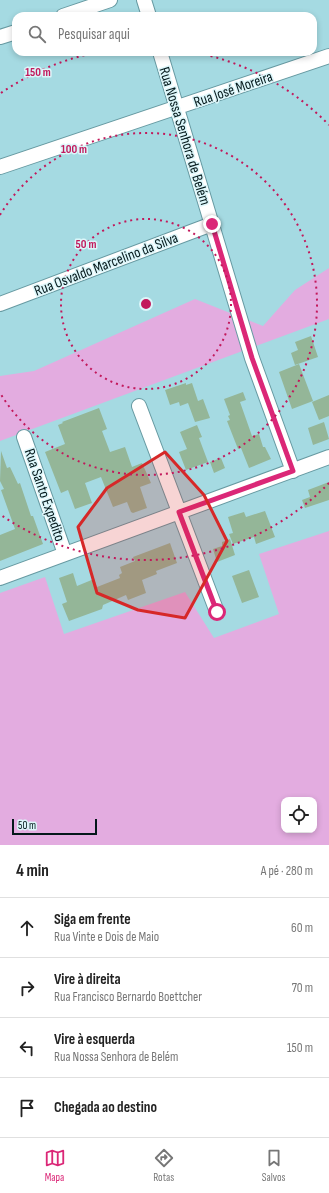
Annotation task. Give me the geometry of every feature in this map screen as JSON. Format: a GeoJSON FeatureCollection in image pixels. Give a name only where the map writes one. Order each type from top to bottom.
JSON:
{"type":"FeatureCollection","features":[{"type":"Feature","properties":{"kind":"street"},"geometry":{"type":"LineString","coordinates":[[75,12],[110,0]]}},
{"type":"Feature","properties":{"kind":"street"},"geometry":{"type":"LineString","coordinates":[[144,0],[148,12]]}},
{"type":"Feature","properties":{"kind":"street"},"geometry":{"type":"LineString","coordinates":[[0,37],[12,33]]}},
{"type":"Feature","properties":{"kind":"street","name":"Rua Nossa Senhora de Belém"},"geometry":{"type":"LineString","coordinates":[[161,56],[252,358],[293,471]]}},
{"type":"Feature","properties":{"kind":"street","name":"Rua José Moreira"},"geometry":{"type":"LineString","coordinates":[[0,167],[329,56]]}},
{"type":"Feature","properties":{"kind":"street","name":"Rua Osvaldo Marcelino da Silva"},"geometry":{"type":"LineString","coordinates":[[0,304],[212,224]]}},
{"type":"Feature","properties":{"kind":"street"},"geometry":{"type":"LineString","coordinates":[[139,406],[217,612]]}},
{"type":"Feature","properties":{"kind":"street","name":"Rua Santo Expedito"},"geometry":{"type":"LineString","coordinates":[[24,437],[65,554]]}},
{"type":"Feature","properties":{"kind":"street"},"geometry":{"type":"LineString","coordinates":[[0,578],[329,457]]}},
{"type":"Feature","properties":{"kind":"highlighted area"},"geometry":{"type":"Polygon","coordinates":[[[165,452],[204,495],[227,541],[185,618],[138,610],[97,593],[78,527],[107,488],[165,452]]]}},
{"type":"Feature","properties":{"kind":"shaded area"},"geometry":{"type":"Polygon","coordinates":[[[329,268],[329,319],[0,441],[0,376],[34,371],[195,299],[263,326],[295,290],[329,268]]]}},
{"type":"Feature","properties":{"kind":"shaded area"},"geometry":{"type":"Polygon","coordinates":[[[329,531],[329,845],[0,845],[0,593],[45,577],[64,634],[185,592],[214,638],[279,614],[259,554],[329,531]]]}},
{"type":"Feature","properties":{"kind":"building"},"geometry":{"type":"Polygon","coordinates":[[[311,336],[318,357],[295,365],[291,353],[298,350],[295,342],[311,336]]]}},
{"type":"Feature","properties":{"kind":"building"},"geometry":{"type":"Polygon","coordinates":[[[299,364],[313,401],[292,409],[279,372],[299,364]]]}},
{"type":"Feature","properties":{"kind":"building"},"geometry":{"type":"Polygon","coordinates":[[[186,383],[186,385],[192,383],[198,401],[203,399],[210,418],[195,422],[188,403],[180,406],[179,402],[170,405],[165,390],[186,383]]]}},
{"type":"Feature","properties":{"kind":"building"},"geometry":{"type":"Polygon","coordinates":[[[243,392],[246,400],[240,402],[252,436],[259,434],[263,447],[265,447],[271,459],[249,468],[241,448],[238,449],[227,421],[230,420],[228,416],[230,415],[224,399],[243,392]]]}},
{"type":"Feature","properties":{"kind":"building"},"geometry":{"type":"Polygon","coordinates":[[[329,395],[329,416],[319,420],[312,402],[329,395]]]}},
{"type":"Feature","properties":{"kind":"building"},"geometry":{"type":"Polygon","coordinates":[[[99,408],[107,429],[102,431],[110,452],[125,447],[132,467],[142,463],[151,483],[140,487],[147,508],[133,513],[131,512],[127,502],[113,507],[101,477],[85,483],[92,503],[75,509],[68,490],[61,493],[45,452],[65,444],[58,425],[63,423],[62,422],[99,408]]]}},
{"type":"Feature","properties":{"kind":"building"},"geometry":{"type":"Polygon","coordinates":[[[324,422],[329,439],[313,445],[308,428],[324,422]]]}},
{"type":"Feature","properties":{"kind":"building"},"geometry":{"type":"Polygon","coordinates":[[[197,425],[202,437],[199,438],[208,462],[186,470],[179,452],[187,449],[180,432],[197,425]]]}},
{"type":"Feature","properties":{"kind":"building"},"geometry":{"type":"Polygon","coordinates":[[[1,451],[7,468],[10,467],[18,484],[20,483],[31,516],[33,516],[43,544],[0,561],[0,535],[15,529],[1,490],[4,489],[0,481],[1,451]]]}},
{"type":"Feature","properties":{"kind":"building"},"geometry":{"type":"Polygon","coordinates":[[[221,458],[225,468],[214,473],[210,462],[221,458]]]}},
{"type":"Feature","properties":{"kind":"building"},"geometry":{"type":"Polygon","coordinates":[[[329,482],[329,500],[305,508],[302,500],[310,497],[308,490],[329,482]]]}},
{"type":"Feature","properties":{"kind":"building"},"geometry":{"type":"Polygon","coordinates":[[[265,511],[275,537],[256,544],[254,537],[233,544],[229,534],[233,533],[228,517],[244,512],[246,517],[265,511]]]}},
{"type":"Feature","properties":{"kind":"building"},"geometry":{"type":"Polygon","coordinates":[[[230,539],[235,555],[217,562],[213,549],[222,546],[222,542],[230,539]]]}},
{"type":"Feature","properties":{"kind":"building"},"geometry":{"type":"Polygon","coordinates":[[[170,543],[177,563],[156,571],[157,574],[142,580],[146,593],[128,600],[126,595],[103,605],[102,609],[69,621],[62,604],[67,602],[59,578],[73,573],[77,586],[94,579],[97,587],[120,578],[119,575],[122,573],[120,567],[135,561],[133,557],[170,543]]]}},
{"type":"Feature","properties":{"kind":"building"},"geometry":{"type":"Polygon","coordinates":[[[249,570],[259,597],[242,603],[232,576],[249,570]]]}},
{"type":"Feature","properties":{"kind":"route"},"geometry":{"type":"LineString","coordinates":[[212,224],[252,358],[293,471],[179,512],[217,612]]}}]}
